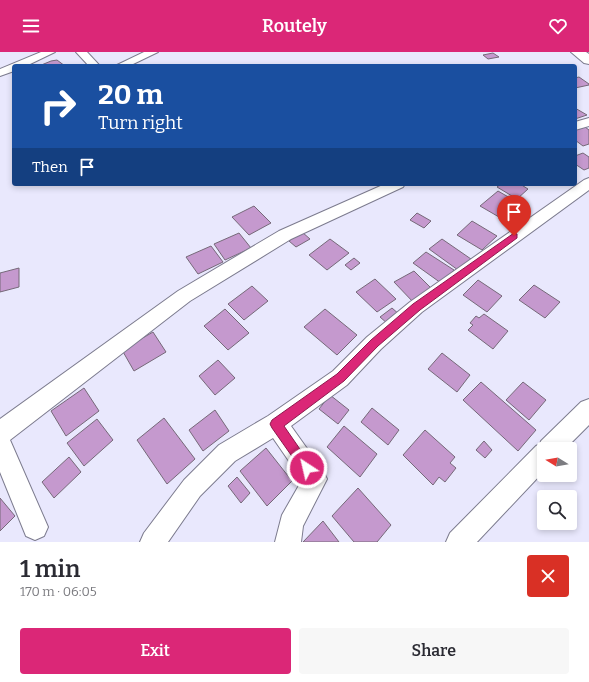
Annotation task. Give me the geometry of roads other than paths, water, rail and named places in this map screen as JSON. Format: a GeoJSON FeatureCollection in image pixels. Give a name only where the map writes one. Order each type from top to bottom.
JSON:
{"type":"FeatureCollection","features":[{"type":"Feature","properties":{"kind":"street"},"geometry":{"type":"LineString","coordinates":[[22,64],[50,52]]}},
{"type":"Feature","properties":{"kind":"street"},"geometry":{"type":"LineString","coordinates":[[81,52],[93,64]]}},
{"type":"Feature","properties":{"kind":"street"},"geometry":{"type":"LineString","coordinates":[[125,64],[154,52]]}},
{"type":"Feature","properties":{"kind":"street"},"geometry":{"type":"LineString","coordinates":[[577,52],[589,60]]}},
{"type":"Feature","properties":{"kind":"street"},"geometry":{"type":"LineString","coordinates":[[0,73],[12,68]]}},
{"type":"Feature","properties":{"kind":"street"},"geometry":{"type":"LineString","coordinates":[[577,125],[589,122]]}},
{"type":"Feature","properties":{"kind":"street"},"geometry":{"type":"LineString","coordinates":[[153,542],[192,488],[227,453],[276,424],[340,378],[374,343],[416,307],[589,183]]}},
{"type":"Feature","properties":{"kind":"street"},"geometry":{"type":"LineString","coordinates":[[0,432],[184,296],[285,235],[394,186]]}},
{"type":"Feature","properties":{"kind":"street"},"geometry":{"type":"LineString","coordinates":[[556,442],[589,410]]}},
{"type":"Feature","properties":{"kind":"street"},"geometry":{"type":"LineString","coordinates":[[276,424],[315,479],[291,524],[288,542]]}},
{"type":"Feature","properties":{"kind":"street"},"geometry":{"type":"LineString","coordinates":[[0,444],[35,527]]}},
{"type":"Feature","properties":{"kind":"street"},"geometry":{"type":"LineString","coordinates":[[459,542],[537,461]]}}]}
